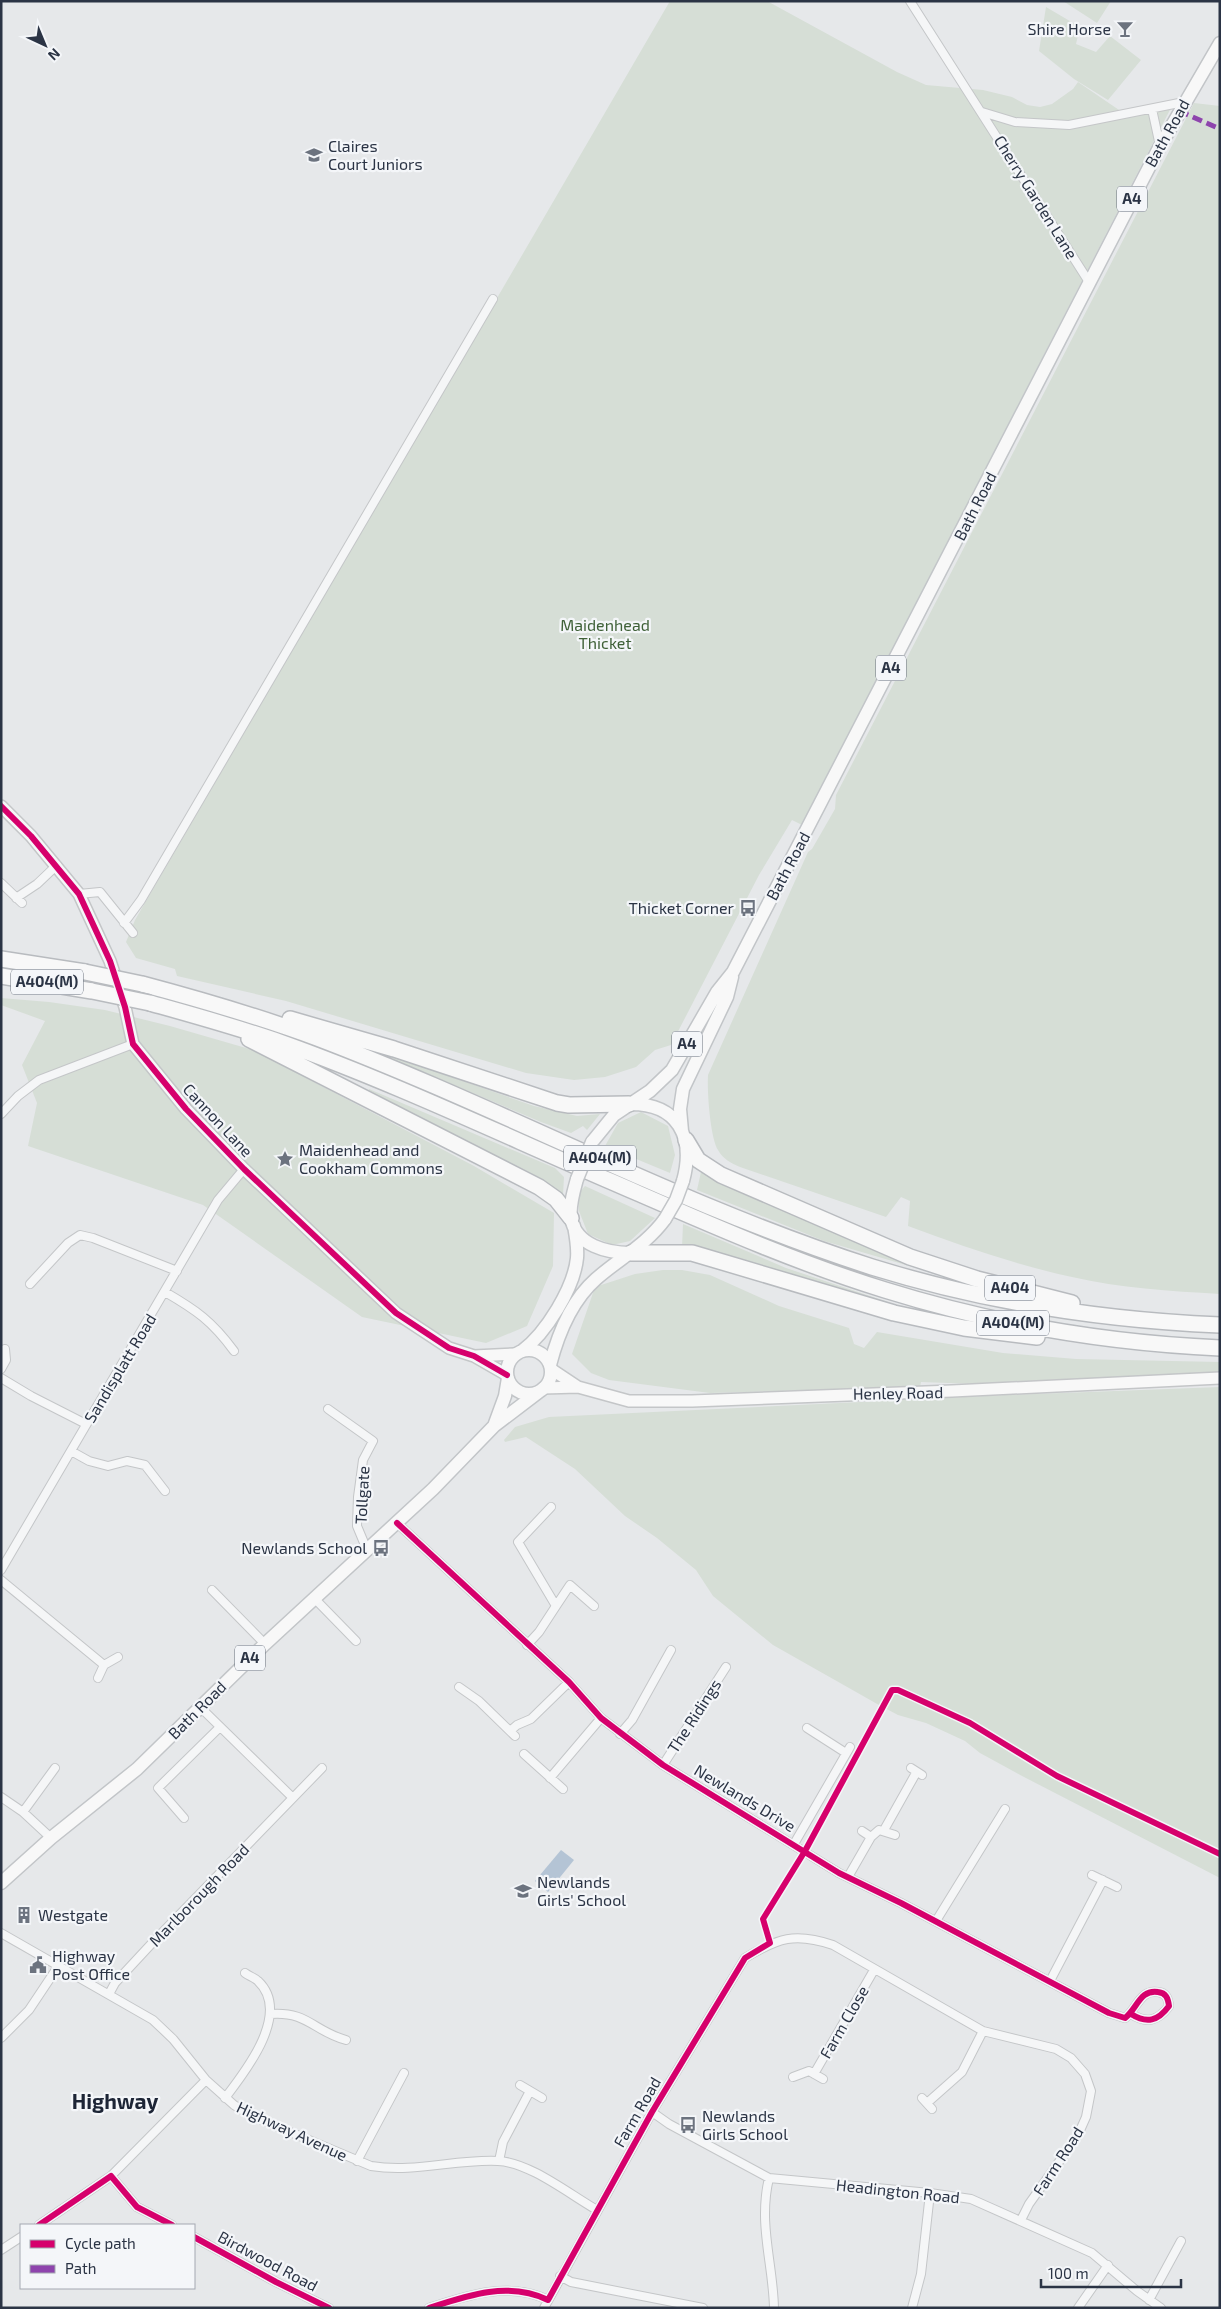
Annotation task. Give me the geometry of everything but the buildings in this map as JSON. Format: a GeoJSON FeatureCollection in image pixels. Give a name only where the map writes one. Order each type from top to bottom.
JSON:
{"type":"FeatureCollection","features":[{"type":"Feature","properties":{"kind":"highway","name":"A404(M)"},"geometry":{"type":"LineString","coordinates":[[1,959],[85,972],[142,984],[227,1007],[332,1030],[557,1103],[568,1105],[629,1104]]}},
{"type":"Feature","properties":{"kind":"highway","name":"A404(M)"},"geometry":{"type":"LineString","coordinates":[[1,976],[150,1003],[280,1042],[340,1065],[720,1228],[828,1271],[882,1290],[961,1312],[1034,1328],[1108,1339]]}},
{"type":"Feature","properties":{"kind":"highway","name":"A404(M)"},"geometry":{"type":"LineString","coordinates":[[227,1007],[360,1056],[664,1187],[820,1250],[904,1276],[986,1297],[1072,1312],[1145,1321]]}},
{"type":"Feature","properties":{"kind":"highway","name":"A404(M)"},"geometry":{"type":"LineString","coordinates":[[217,1022],[539,1187],[556,1199],[573,1222]]}},
{"type":"Feature","properties":{"kind":"highway","name":"A404"},"geometry":{"type":"LineString","coordinates":[[684,1136],[698,1160],[712,1170],[878,1244],[977,1279],[1145,1321],[1220,1325]]}},
{"type":"Feature","properties":{"kind":"highway"},"geometry":{"type":"LineString","coordinates":[[631,1253],[671,1252],[692,1254],[833,1297],[894,1313],[964,1328],[1043,1338],[1108,1339],[1220,1348]]}},
{"type":"Feature","properties":{"kind":"main road","name":"Bath Road"},"geometry":{"type":"LineString","coordinates":[[629,1104],[660,1082],[672,1070],[717,992],[733,972],[1160,146],[1220,43]]}},
{"type":"Feature","properties":{"kind":"main road","name":"Bath Road"},"geometry":{"type":"LineString","coordinates":[[684,1136],[680,1109],[683,1089],[727,997],[733,972]]}},
{"type":"Feature","properties":{"kind":"main road"},"geometry":{"type":"LineString","coordinates":[[629,1104],[659,1108],[673,1118],[684,1136],[687,1163],[683,1181],[676,1200],[665,1219],[649,1239],[596,1279],[582,1296],[558,1334],[548,1382],[542,1389],[532,1394],[523,1393],[512,1386],[508,1377],[508,1364],[542,1333],[573,1276],[578,1255],[572,1203],[577,1179],[592,1142],[614,1115],[629,1104]]}},
{"type":"Feature","properties":{"kind":"main road"},"geometry":{"type":"LineString","coordinates":[[573,1222],[584,1238],[595,1247],[615,1252],[631,1253]]}},
{"type":"Feature","properties":{"kind":"main road"},"geometry":{"type":"LineString","coordinates":[[519,1353],[532,1350],[541,1354],[550,1367]]}},
{"type":"Feature","properties":{"kind":"main road","name":"Bath Road"},"geometry":{"type":"LineString","coordinates":[[494,1426],[505,1396],[508,1377]]}},
{"type":"Feature","properties":{"kind":"main road","name":"Bath Road"},"geometry":{"type":"LineString","coordinates":[[1,1883],[51,1838],[137,1769],[265,1644],[316,1599],[433,1489],[494,1426],[542,1389]]}},
{"type":"Feature","properties":{"kind":"street","name":"Cherry Garden Lane"},"geometry":{"type":"LineString","coordinates":[[910,1],[1089,282]]}},
{"type":"Feature","properties":{"kind":"street","name":"Cherry Garden Lane"},"geometry":{"type":"LineString","coordinates":[[982,112],[1015,122],[1069,124],[1184,102]]}},
{"type":"Feature","properties":{"kind":"street"},"geometry":{"type":"LineString","coordinates":[[1152,109],[1160,146]]}},
{"type":"Feature","properties":{"kind":"street"},"geometry":{"type":"LineString","coordinates":[[124,923],[141,900],[492,299]]}},
{"type":"Feature","properties":{"kind":"street","name":"Cannon Lane"},"geometry":{"type":"LineString","coordinates":[[1,806],[57,865],[79,894],[110,961],[125,1006],[133,1044],[186,1109],[244,1169],[396,1313],[449,1348],[474,1356],[508,1377]]}},
{"type":"Feature","properties":{"kind":"street"},"geometry":{"type":"LineString","coordinates":[[1,884],[19,901],[57,865]]}},
{"type":"Feature","properties":{"kind":"street"},"geometry":{"type":"LineString","coordinates":[[79,894],[100,892],[133,933]]}},
{"type":"Feature","properties":{"kind":"street"},"geometry":{"type":"LineString","coordinates":[[1,1114],[18,1096],[39,1080],[133,1044]]}},
{"type":"Feature","properties":{"kind":"street","name":"Sandisplatt Road"},"geometry":{"type":"LineString","coordinates":[[1,1570],[218,1200],[244,1169]]}},
{"type":"Feature","properties":{"kind":"street"},"geometry":{"type":"LineString","coordinates":[[30,1284],[68,1243],[80,1235],[93,1238],[177,1271]]}},
{"type":"Feature","properties":{"kind":"street"},"geometry":{"type":"LineString","coordinates":[[165,1292],[197,1311],[218,1329],[234,1351]]}},
{"type":"Feature","properties":{"kind":"street"},"geometry":{"type":"LineString","coordinates":[[1,1369],[6,1360],[5,1349]]}},
{"type":"Feature","properties":{"kind":"street","name":"Cannon Lane"},"geometry":{"type":"LineString","coordinates":[[474,1356],[519,1353]]}},
{"type":"Feature","properties":{"kind":"street","name":"Henley Road"},"geometry":{"type":"LineString","coordinates":[[550,1367],[578,1386],[629,1401],[692,1401],[1220,1378]]}},
{"type":"Feature","properties":{"kind":"street"},"geometry":{"type":"LineString","coordinates":[[1,1378],[31,1396],[86,1424]]}},
{"type":"Feature","properties":{"kind":"street","name":"Henley Road"},"geometry":{"type":"LineString","coordinates":[[542,1389],[578,1386]]}},
{"type":"Feature","properties":{"kind":"street","name":"Tollgate"},"geometry":{"type":"LineString","coordinates":[[328,1409],[373,1441],[363,1460],[358,1497],[357,1526],[367,1550]]}},
{"type":"Feature","properties":{"kind":"street"},"geometry":{"type":"LineString","coordinates":[[71,1451],[89,1461],[108,1466],[127,1461],[145,1464],[165,1491]]}},
{"type":"Feature","properties":{"kind":"street"},"geometry":{"type":"LineString","coordinates":[[551,1507],[518,1542],[556,1606]]}},
{"type":"Feature","properties":{"kind":"street","name":"Newlands Drive"},"geometry":{"type":"LineString","coordinates":[[396,1523],[527,1646],[569,1682],[601,1718],[663,1765],[848,1877],[936,1921],[1109,2013],[1125,2018],[1131,2014],[1147,1992],[1162,1993],[1168,1997],[1170,2006],[1160,2018],[1153,2021],[1139,2019],[1131,2014]]}},
{"type":"Feature","properties":{"kind":"street"},"geometry":{"type":"LineString","coordinates":[[1,1580],[104,1666]]}},
{"type":"Feature","properties":{"kind":"street"},"geometry":{"type":"LineString","coordinates":[[527,1646],[539,1632],[570,1585],[594,1606]]}},
{"type":"Feature","properties":{"kind":"street"},"geometry":{"type":"LineString","coordinates":[[212,1590],[265,1644]]}},
{"type":"Feature","properties":{"kind":"street"},"geometry":{"type":"LineString","coordinates":[[316,1599],[356,1641]]}},
{"type":"Feature","properties":{"kind":"street"},"geometry":{"type":"LineString","coordinates":[[620,1734],[632,1720],[671,1650]]}},
{"type":"Feature","properties":{"kind":"street"},"geometry":{"type":"LineString","coordinates":[[98,1678],[104,1666],[118,1657]]}},
{"type":"Feature","properties":{"kind":"street","name":"The Ridings"},"geometry":{"type":"LineString","coordinates":[[663,1765],[726,1667]]}},
{"type":"Feature","properties":{"kind":"street"},"geometry":{"type":"LineString","coordinates":[[458,1688],[479,1701],[513,1734],[517,1725],[531,1719],[569,1682]]}},
{"type":"Feature","properties":{"kind":"street"},"geometry":{"type":"LineString","coordinates":[[200,1707],[219,1728],[293,1798]]}},
{"type":"Feature","properties":{"kind":"street"},"geometry":{"type":"LineString","coordinates":[[550,1778],[601,1718]]}},
{"type":"Feature","properties":{"kind":"street"},"geometry":{"type":"LineString","coordinates":[[184,1818],[158,1788],[219,1728]]}},
{"type":"Feature","properties":{"kind":"street"},"geometry":{"type":"LineString","coordinates":[[794,1844],[848,1750],[807,1728]]}},
{"type":"Feature","properties":{"kind":"street"},"geometry":{"type":"LineString","coordinates":[[524,1754],[563,1790]]}},
{"type":"Feature","properties":{"kind":"street"},"geometry":{"type":"LineString","coordinates":[[23,1812],[56,1768]]}},
{"type":"Feature","properties":{"kind":"street","name":"Marlborough Road"},"geometry":{"type":"LineString","coordinates":[[109,1994],[114,1983],[322,1768]]}},
{"type":"Feature","properties":{"kind":"street"},"geometry":{"type":"LineString","coordinates":[[884,1830],[916,1772]]}},
{"type":"Feature","properties":{"kind":"street"},"geometry":{"type":"LineString","coordinates":[[1,1797],[23,1812],[51,1838]]}},
{"type":"Feature","properties":{"kind":"street"},"geometry":{"type":"LineString","coordinates":[[936,1921],[1005,1809]]}},
{"type":"Feature","properties":{"kind":"street"},"geometry":{"type":"LineString","coordinates":[[848,1877],[871,1837],[879,1830],[895,1835]]}},
{"type":"Feature","properties":{"kind":"street"},"geometry":{"type":"LineString","coordinates":[[862,1831],[871,1837]]}},
{"type":"Feature","properties":{"kind":"street"},"geometry":{"type":"LineString","coordinates":[[1092,1875],[1116,1887]]}},
{"type":"Feature","properties":{"kind":"street"},"geometry":{"type":"LineString","coordinates":[[1050,1981],[1103,1880]]}},
{"type":"Feature","properties":{"kind":"street","name":"Highway Avenue"},"geometry":{"type":"LineString","coordinates":[[1,1933],[153,2020],[173,2039],[206,2080],[225,2098],[252,2116],[357,2162],[389,2169],[498,2161],[532,2172],[597,2210]]}},
{"type":"Feature","properties":{"kind":"street","name":"Farm Road"},"geometry":{"type":"LineString","coordinates":[[544,2308],[652,2112],[745,1958],[770,1943],[792,1938],[814,1939],[833,1945],[982,2031],[1056,2050],[1071,2058],[1085,2074],[1091,2091],[1086,2117],[1078,2135],[1029,2204],[1021,2220]]}},
{"type":"Feature","properties":{"kind":"street"},"geometry":{"type":"LineString","coordinates":[[1,2038],[29,2010],[59,1965]]}},
{"type":"Feature","properties":{"kind":"street","name":"Farm Close"},"geometry":{"type":"LineString","coordinates":[[814,2074],[874,1970]]}},
{"type":"Feature","properties":{"kind":"street"},"geometry":{"type":"LineString","coordinates":[[225,2098],[240,2079],[261,2045],[268,2029],[270,2014],[266,1994],[258,1981],[245,1973]]}},
{"type":"Feature","properties":{"kind":"street"},"geometry":{"type":"LineString","coordinates":[[270,2014],[288,2012],[300,2016],[332,2036],[346,2040]]}},
{"type":"Feature","properties":{"kind":"street"},"geometry":{"type":"LineString","coordinates":[[927,2103],[962,2072],[982,2031]]}},
{"type":"Feature","properties":{"kind":"street","name":"Farm Close"},"geometry":{"type":"LineString","coordinates":[[793,2077],[809,2071],[823,2079]]}},
{"type":"Feature","properties":{"kind":"street"},"geometry":{"type":"LineString","coordinates":[[357,2162],[404,2073]]}},
{"type":"Feature","properties":{"kind":"street"},"geometry":{"type":"LineString","coordinates":[[39,2224],[111,2176],[206,2080]]}},
{"type":"Feature","properties":{"kind":"street"},"geometry":{"type":"LineString","coordinates":[[520,2085],[542,2098]]}},
{"type":"Feature","properties":{"kind":"street"},"geometry":{"type":"LineString","coordinates":[[498,2161],[503,2142],[530,2091]]}},
{"type":"Feature","properties":{"kind":"street","name":"Headington Road"},"geometry":{"type":"LineString","coordinates":[[652,2112],[669,2124],[769,2178],[930,2193],[970,2199],[1092,2252],[1160,2308]]}},
{"type":"Feature","properties":{"kind":"street"},"geometry":{"type":"LineString","coordinates":[[111,2176],[137,2206],[170,2224]]}},
{"type":"Feature","properties":{"kind":"street"},"geometry":{"type":"LineString","coordinates":[[769,2178],[766,2192],[764,2232],[774,2308]]}},
{"type":"Feature","properties":{"kind":"street"},"geometry":{"type":"LineString","coordinates":[[912,2308],[921,2274],[930,2193]]}},
{"type":"Feature","properties":{"kind":"street"},"geometry":{"type":"LineString","coordinates":[[1,2250],[20,2238]]}},
{"type":"Feature","properties":{"kind":"street","name":"Birdwood Road"},"geometry":{"type":"LineString","coordinates":[[195,2238],[276,2282],[329,2308]]}},
{"type":"Feature","properties":{"kind":"street"},"geometry":{"type":"LineString","coordinates":[[1149,2300],[1180,2241]]}},
{"type":"Feature","properties":{"kind":"street"},"geometry":{"type":"LineString","coordinates":[[1078,2308],[1108,2266]]}},
{"type":"Feature","properties":{"kind":"street"},"geometry":{"type":"LineString","coordinates":[[560,2276],[571,2282],[703,2308]]}},
{"type":"Feature","properties":{"kind":"street"},"geometry":{"type":"LineString","coordinates":[[429,2308],[463,2296],[495,2290],[518,2291],[548,2300]]}},
{"type":"Feature","properties":{"kind":"green space","name":"Maidenhead Thicket"},"geometry":{"type":"Polygon","coordinates":[[[670,1],[767,1],[897,72],[926,85],[983,90],[1012,97],[1027,105],[1040,107],[1052,104],[1073,89],[1078,82],[1122,112],[1174,102],[802,825],[792,820],[759,875],[671,1045],[655,1050],[636,1067],[605,1077],[574,1080],[526,1073],[286,1001],[177,976],[175,969],[136,958],[126,942],[135,920],[670,1]]]}},
{"type":"Feature","properties":{"kind":"green space"},"geometry":{"type":"Polygon","coordinates":[[[1063,1],[1111,1],[1097,23],[1063,1]]]}},
{"type":"Feature","properties":{"kind":"green space"},"geometry":{"type":"Polygon","coordinates":[[[1046,7],[1080,27],[1076,44],[1096,52],[1110,36],[1141,60],[1108,100],[1074,79],[1039,51],[1046,7]]]}},
{"type":"Feature","properties":{"kind":"green space"},"geometry":{"type":"Polygon","coordinates":[[[1194,103],[1220,106],[1220,1294],[1108,1284],[1030,1267],[908,1226],[910,1201],[901,1197],[886,1217],[740,1167],[725,1158],[715,1144],[708,1092],[708,1075],[808,852],[812,849],[835,809],[836,795],[1194,103]]]}},
{"type":"Feature","properties":{"kind":"green space"},"geometry":{"type":"Polygon","coordinates":[[[1,998],[49,1002],[105,1010],[170,1026],[253,1050],[474,1166],[554,1213],[553,1266],[527,1326],[486,1343],[362,1317],[203,1205],[28,1146],[37,1103],[22,1065],[45,1021],[1,1005],[1,998]]]}},
{"type":"Feature","properties":{"kind":"green space"},"geometry":{"type":"Polygon","coordinates":[[[388,1055],[534,1106],[577,1116],[600,1114],[587,1130],[583,1126],[571,1133],[388,1057],[388,1055]]]}},
{"type":"Feature","properties":{"kind":"green space"},"geometry":{"type":"Polygon","coordinates":[[[369,1089],[555,1168],[564,1177],[563,1195],[528,1174],[368,1092],[369,1089]]]}},
{"type":"Feature","properties":{"kind":"green space"},"geometry":{"type":"Polygon","coordinates":[[[641,1112],[668,1126],[675,1155],[670,1173],[605,1146],[618,1123],[641,1112]]]}},
{"type":"Feature","properties":{"kind":"green space"},"geometry":{"type":"Polygon","coordinates":[[[701,1172],[809,1222],[964,1282],[824,1241],[697,1190],[701,1172]]]}},
{"type":"Feature","properties":{"kind":"green space"},"geometry":{"type":"Polygon","coordinates":[[[585,1186],[655,1218],[630,1241],[612,1245],[588,1234],[579,1211],[578,1194],[585,1186]]]}},
{"type":"Feature","properties":{"kind":"green space"},"geometry":{"type":"Polygon","coordinates":[[[683,1224],[786,1268],[921,1313],[682,1247],[683,1224]]]}},
{"type":"Feature","properties":{"kind":"green space"},"geometry":{"type":"Polygon","coordinates":[[[663,1270],[682,1270],[710,1275],[779,1306],[849,1328],[854,1344],[864,1348],[877,1332],[1003,1353],[1076,1359],[1220,1362],[1220,1373],[977,1384],[921,1382],[920,1387],[710,1393],[609,1380],[591,1373],[572,1354],[595,1287],[635,1274],[663,1270]]]}},
{"type":"Feature","properties":{"kind":"green space"},"geometry":{"type":"Polygon","coordinates":[[[1220,1387],[1220,1878],[1024,1777],[980,1753],[965,1741],[926,1723],[898,1715],[773,1645],[713,1596],[696,1570],[657,1538],[625,1516],[575,1469],[526,1437],[505,1442],[504,1440],[515,1427],[549,1417],[1006,1395],[1220,1387]]]}},
{"type":"Feature","properties":{"kind":"water"},"geometry":{"type":"Polygon","coordinates":[[[561,1850],[574,1860],[548,1892],[535,1881],[561,1850]]]}},
{"type":"Feature","properties":{"kind":"marked path"},"geometry":{"type":"LineString","coordinates":[[1179,111],[1220,129]]}},
{"type":"Feature","properties":{"kind":"cycle path"},"geometry":{"type":"LineString","coordinates":[[1,806],[31,836],[79,894],[110,961],[125,1007],[133,1044],[186,1109],[244,1169],[396,1313],[449,1348],[474,1356],[507,1375]]}},
{"type":"Feature","properties":{"kind":"cycle path"},"geometry":{"type":"LineString","coordinates":[[397,1523],[569,1682],[601,1718],[663,1765],[839,1873],[901,1903],[1109,2013],[1125,2018],[1139,2000],[1152,1992],[1163,1993],[1167,1998],[1169,2006],[1156,2018],[1147,2020],[1131,2014]]}},
{"type":"Feature","properties":{"kind":"cycle path"},"geometry":{"type":"LineString","coordinates":[[429,2308],[488,2292],[518,2291],[548,2300],[652,2112],[745,1958],[770,1943],[763,1919],[805,1851],[892,1690],[898,1690],[970,1723],[1057,1776],[1220,1854]]}},
{"type":"Feature","properties":{"kind":"cycle path"},"geometry":{"type":"LineString","coordinates":[[40,2224],[111,2176],[137,2207],[170,2224]]}},
{"type":"Feature","properties":{"kind":"cycle path"},"geometry":{"type":"LineString","coordinates":[[195,2238],[276,2282],[329,2308]]}},
{"type":"Feature","properties":{"kind":"place","name":"Shire Horse"},"geometry":{"type":"Point","coordinates":[1125,29]}},
{"type":"Feature","properties":{"kind":"place","name":"Claires Court Juniors"},"geometry":{"type":"Point","coordinates":[314,155]}},
{"type":"Feature","properties":{"kind":"place","name":"Thicket Corner"},"geometry":{"type":"Point","coordinates":[748,908]}},
{"type":"Feature","properties":{"kind":"place","name":"Maidenhead and Cookham Commons"},"geometry":{"type":"Point","coordinates":[285,1159]}},
{"type":"Feature","properties":{"kind":"place","name":"Newlands School"},"geometry":{"type":"Point","coordinates":[381,1548]}},
{"type":"Feature","properties":{"kind":"place","name":"Newlands Girls' School"},"geometry":{"type":"Point","coordinates":[523,1891]}},
{"type":"Feature","properties":{"kind":"place","name":"Westgate"},"geometry":{"type":"Point","coordinates":[24,1915]}},
{"type":"Feature","properties":{"kind":"place","name":"Highway Post Office"},"geometry":{"type":"Point","coordinates":[38,1965]}},
{"type":"Feature","properties":{"kind":"place","name":"Newlands Girls School"},"geometry":{"type":"Point","coordinates":[688,2125]}},
{"type":"Feature","properties":{"kind":"district","name":"Highway"},"geometry":{"type":"Point","coordinates":[115,2102]}}]}
